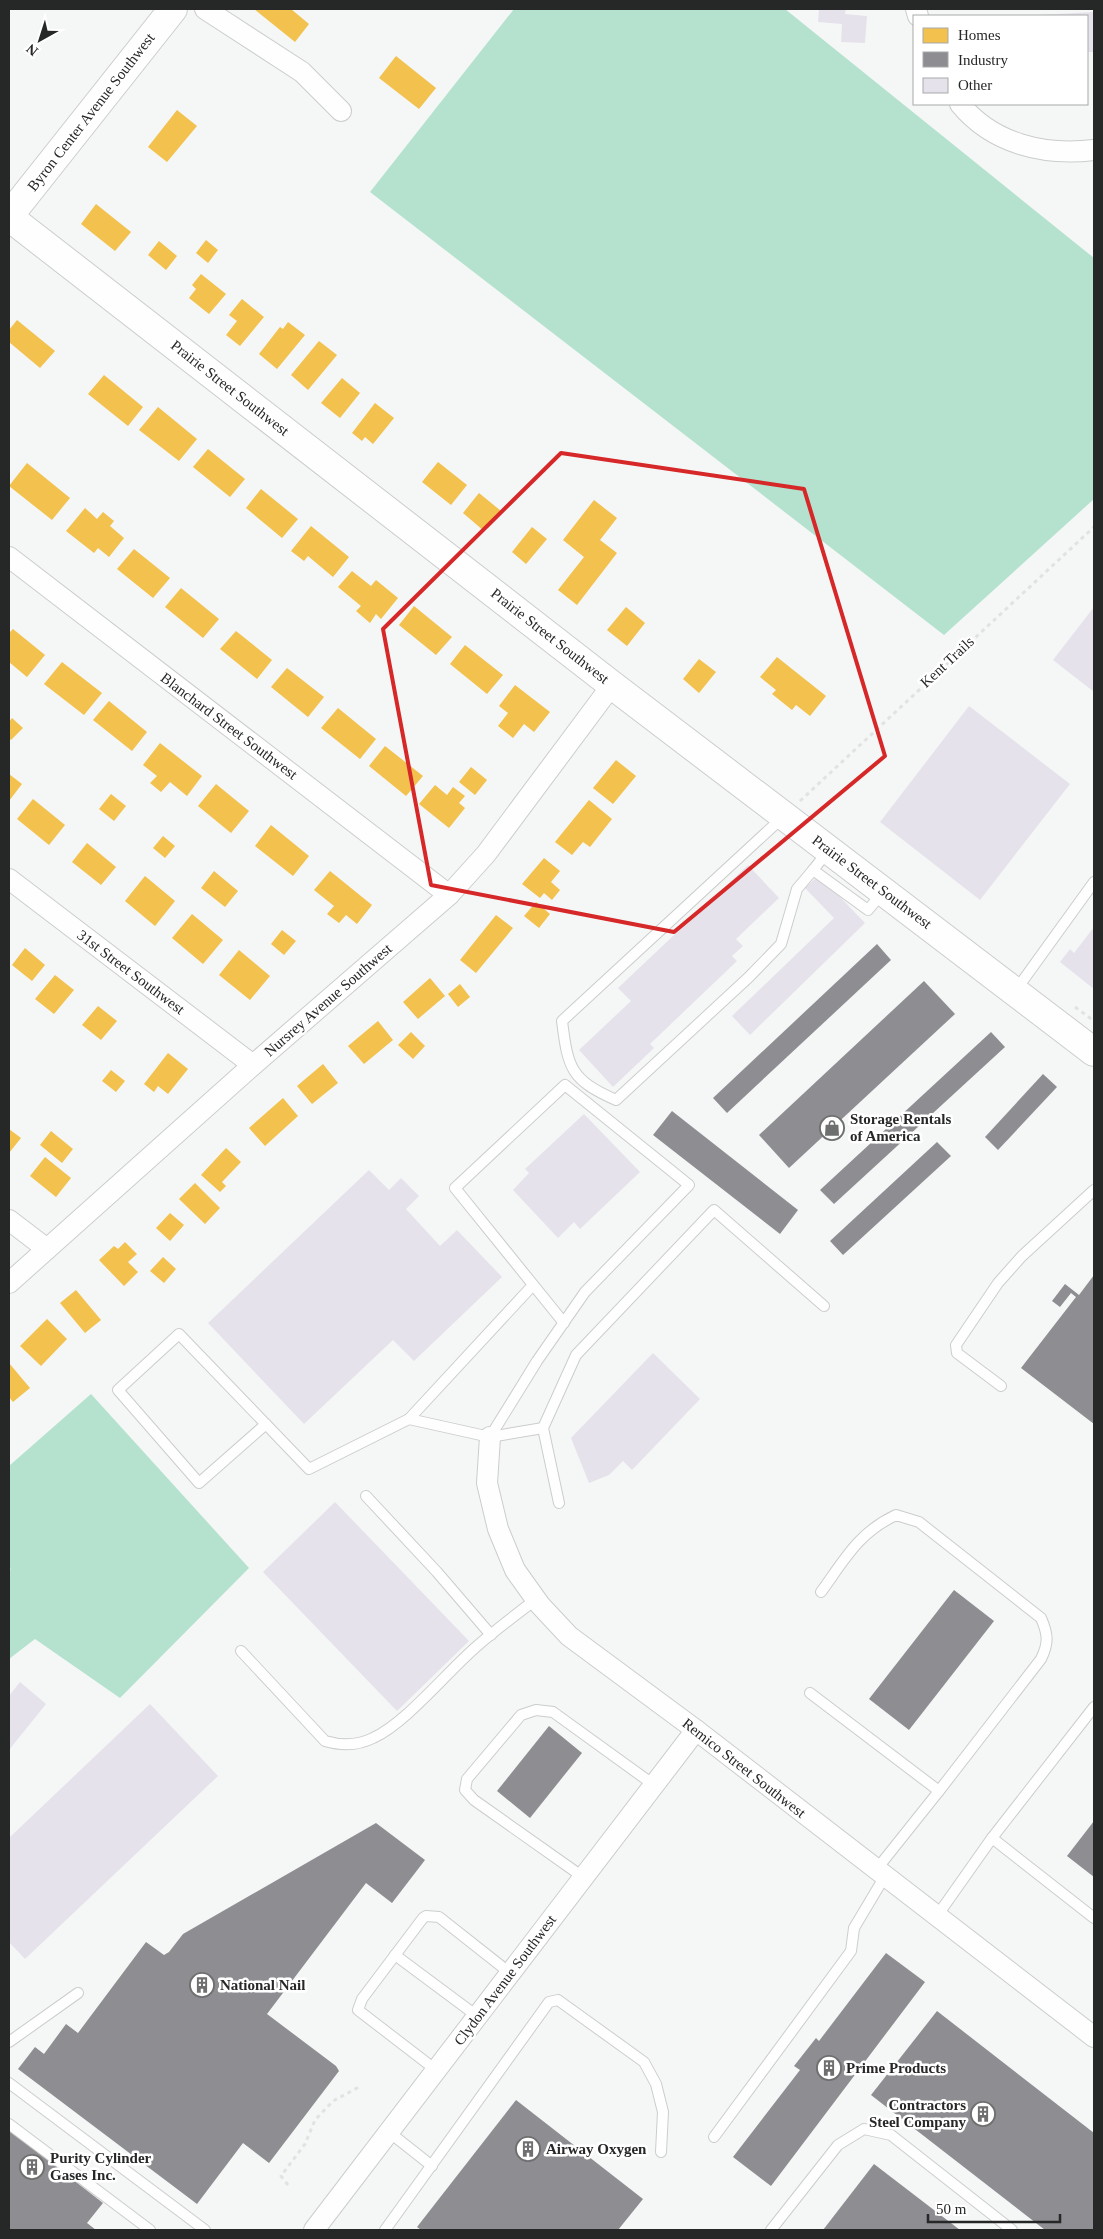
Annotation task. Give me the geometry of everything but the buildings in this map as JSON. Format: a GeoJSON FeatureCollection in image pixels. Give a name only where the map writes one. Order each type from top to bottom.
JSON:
{"type":"FeatureCollection","features":[{"type":"Feature","properties":{"kind":"street","name":"Byron Center Avenue Southwest"},"geometry":{"type":"LineString","coordinates":[[9,217],[173,9]]}},
{"type":"Feature","properties":{"kind":"street"},"geometry":{"type":"LineString","coordinates":[[205,9],[302,72],[341,111]]}},
{"type":"Feature","properties":{"kind":"street"},"geometry":{"type":"LineString","coordinates":[[961,105],[984,126],[1004,138],[1026,147],[1049,151],[1094,150]]}},
{"type":"Feature","properties":{"kind":"street","name":"Prairie Street Southwest"},"geometry":{"type":"LineString","coordinates":[[9,217],[612,685],[793,807],[821,859],[883,891],[1094,1052]]}},
{"type":"Feature","properties":{"kind":"street","name":"Blanchard Street Southwest"},"geometry":{"type":"LineString","coordinates":[[9,557],[449,895]]}},
{"type":"Feature","properties":{"kind":"street","name":"Nursrey Avenue Southwest"},"geometry":{"type":"LineString","coordinates":[[9,1283],[253,1065],[449,895],[486,854],[612,685]]}},
{"type":"Feature","properties":{"kind":"street","name":"31st Street Southwest"},"geometry":{"type":"LineString","coordinates":[[9,879],[253,1065]]}},
{"type":"Feature","properties":{"kind":"street"},"geometry":{"type":"LineString","coordinates":[[9,1220],[46,1249]]}},
{"type":"Feature","properties":{"kind":"street","name":"Remico Street Southwest"},"geometry":{"type":"LineString","coordinates":[[490,1437],[487,1483],[498,1528],[515,1570],[536,1599],[569,1636],[696,1730],[1094,2037]]}},
{"type":"Feature","properties":{"kind":"street","name":"Clydon Avenue Southwest"},"geometry":{"type":"LineString","coordinates":[[314,2230],[696,1730]]}},
{"type":"Feature","properties":{"kind":"lane"},"geometry":{"type":"LineString","coordinates":[[793,807],[562,1021],[567,1056],[576,1074],[589,1088],[616,1100],[749,977],[781,944],[797,889],[821,859]]}},
{"type":"Feature","properties":{"kind":"lane"},"geometry":{"type":"LineString","coordinates":[[1015,991],[1094,882]]}},
{"type":"Feature","properties":{"kind":"lane"},"geometry":{"type":"LineString","coordinates":[[564,1323],[455,1188],[576,1074]]}},
{"type":"Feature","properties":{"kind":"lane"},"geometry":{"type":"LineString","coordinates":[[490,1437],[585,1292],[689,1185],[564,1085]]}},
{"type":"Feature","properties":{"kind":"lane"},"geometry":{"type":"LineString","coordinates":[[1001,1386],[957,1353],[956,1344],[998,1283],[1022,1256],[1094,1190]]}},
{"type":"Feature","properties":{"kind":"lane"},"geometry":{"type":"LineString","coordinates":[[559,1503],[542,1428],[576,1354],[714,1210],[824,1306]]}},
{"type":"Feature","properties":{"kind":"lane"},"geometry":{"type":"LineString","coordinates":[[266,1424],[199,1483],[118,1390],[179,1334],[266,1424],[308,1469],[409,1419],[533,1285]]}},
{"type":"Feature","properties":{"kind":"lane"},"geometry":{"type":"LineString","coordinates":[[409,1419],[490,1437],[542,1428]]}},
{"type":"Feature","properties":{"kind":"lane"},"geometry":{"type":"LineString","coordinates":[[366,1496],[437,1572],[491,1635]]}},
{"type":"Feature","properties":{"kind":"lane"},"geometry":{"type":"LineString","coordinates":[[714,2137],[850,1951],[854,1928],[881,1873],[939,1791],[1041,1659],[1048,1646],[1048,1633],[1041,1618],[919,1522],[896,1515],[876,1524],[861,1537],[821,1592]]}},
{"type":"Feature","properties":{"kind":"lane"},"geometry":{"type":"LineString","coordinates":[[241,1651],[325,1741],[337,1745],[352,1745],[373,1738],[391,1727],[491,1635],[536,1599]]}},
{"type":"Feature","properties":{"kind":"lane"},"geometry":{"type":"LineString","coordinates":[[810,1692],[939,1791]]}},
{"type":"Feature","properties":{"kind":"lane"},"geometry":{"type":"LineString","coordinates":[[937,1916],[992,1838],[1094,1707]]}},
{"type":"Feature","properties":{"kind":"lane"},"geometry":{"type":"LineString","coordinates":[[583,1878],[474,1800],[465,1790],[467,1779],[521,1715],[536,1710],[553,1712],[654,1785]]}},
{"type":"Feature","properties":{"kind":"lane"},"geometry":{"type":"LineString","coordinates":[[992,1838],[1094,1918]]}},
{"type":"Feature","properties":{"kind":"lane"},"geometry":{"type":"LineString","coordinates":[[436,2070],[358,2010],[362,1999],[423,1918],[439,1917],[510,1973]]}},
{"type":"Feature","properties":{"kind":"lane"},"geometry":{"type":"LineString","coordinates":[[395,1955],[477,2016]]}},
{"type":"Feature","properties":{"kind":"lane"},"geometry":{"type":"LineString","coordinates":[[9,2042],[78,1993]]}},
{"type":"Feature","properties":{"kind":"lane"},"geometry":{"type":"LineString","coordinates":[[386,2230],[548,2002],[558,2000],[644,2062],[656,2084],[663,2112],[661,2152]]}},
{"type":"Feature","properties":{"kind":"lane"},"geometry":{"type":"LineString","coordinates":[[9,2084],[205,2230]]}},
{"type":"Feature","properties":{"kind":"lane"},"geometry":{"type":"LineString","coordinates":[[9,2124],[150,2230]]}},
{"type":"Feature","properties":{"kind":"lane"},"geometry":{"type":"LineString","coordinates":[[771,2230],[838,2145],[864,2129],[891,2136],[1012,2230]]}},
{"type":"Feature","properties":{"kind":"lane"},"geometry":{"type":"LineString","coordinates":[[389,2132],[432,2166]]}},
{"type":"Feature","properties":{"kind":"path","name":"Kent Trails"},"geometry":{"type":"LineString","coordinates":[[793,807],[1094,527]]}},
{"type":"Feature","properties":{"kind":"path"},"geometry":{"type":"LineString","coordinates":[[288,2185],[281,2176],[305,2144],[315,2120],[333,2101],[359,2086]]}},
{"type":"Feature","properties":{"kind":"highlighted area"},"geometry":{"type":"Polygon","coordinates":[[[561,453],[804,489],[885,756],[674,932],[431,885],[383,629],[561,453]]]}},
{"type":"Feature","properties":{"kind":"green space"},"geometry":{"type":"Polygon","coordinates":[[[514,9],[785,9],[1094,258],[1094,499],[944,635],[370,192],[514,9]]]}},
{"type":"Feature","properties":{"kind":"green space"},"geometry":{"type":"Polygon","coordinates":[[[91,1394],[249,1568],[120,1698],[35,1639],[9,1659],[9,1571],[11,1569],[9,1568],[9,1466],[91,1394]]]}},
{"type":"Feature","properties":{"kind":"place","name":"Storage Rentals of America"},"geometry":{"type":"Point","coordinates":[832,1128]}},
{"type":"Feature","properties":{"kind":"place","name":"National Nail"},"geometry":{"type":"Point","coordinates":[202,1985]}},
{"type":"Feature","properties":{"kind":"place","name":"Prime Products"},"geometry":{"type":"Point","coordinates":[829,2068]}},
{"type":"Feature","properties":{"kind":"place","name":"Contractors Steel Company"},"geometry":{"type":"Point","coordinates":[983,2114]}},
{"type":"Feature","properties":{"kind":"place","name":"Airway Oxygen"},"geometry":{"type":"Point","coordinates":[528,2149]}},
{"type":"Feature","properties":{"kind":"place","name":"Purity Cylinder Gases Inc."},"geometry":{"type":"Point","coordinates":[32,2167]}}]}
